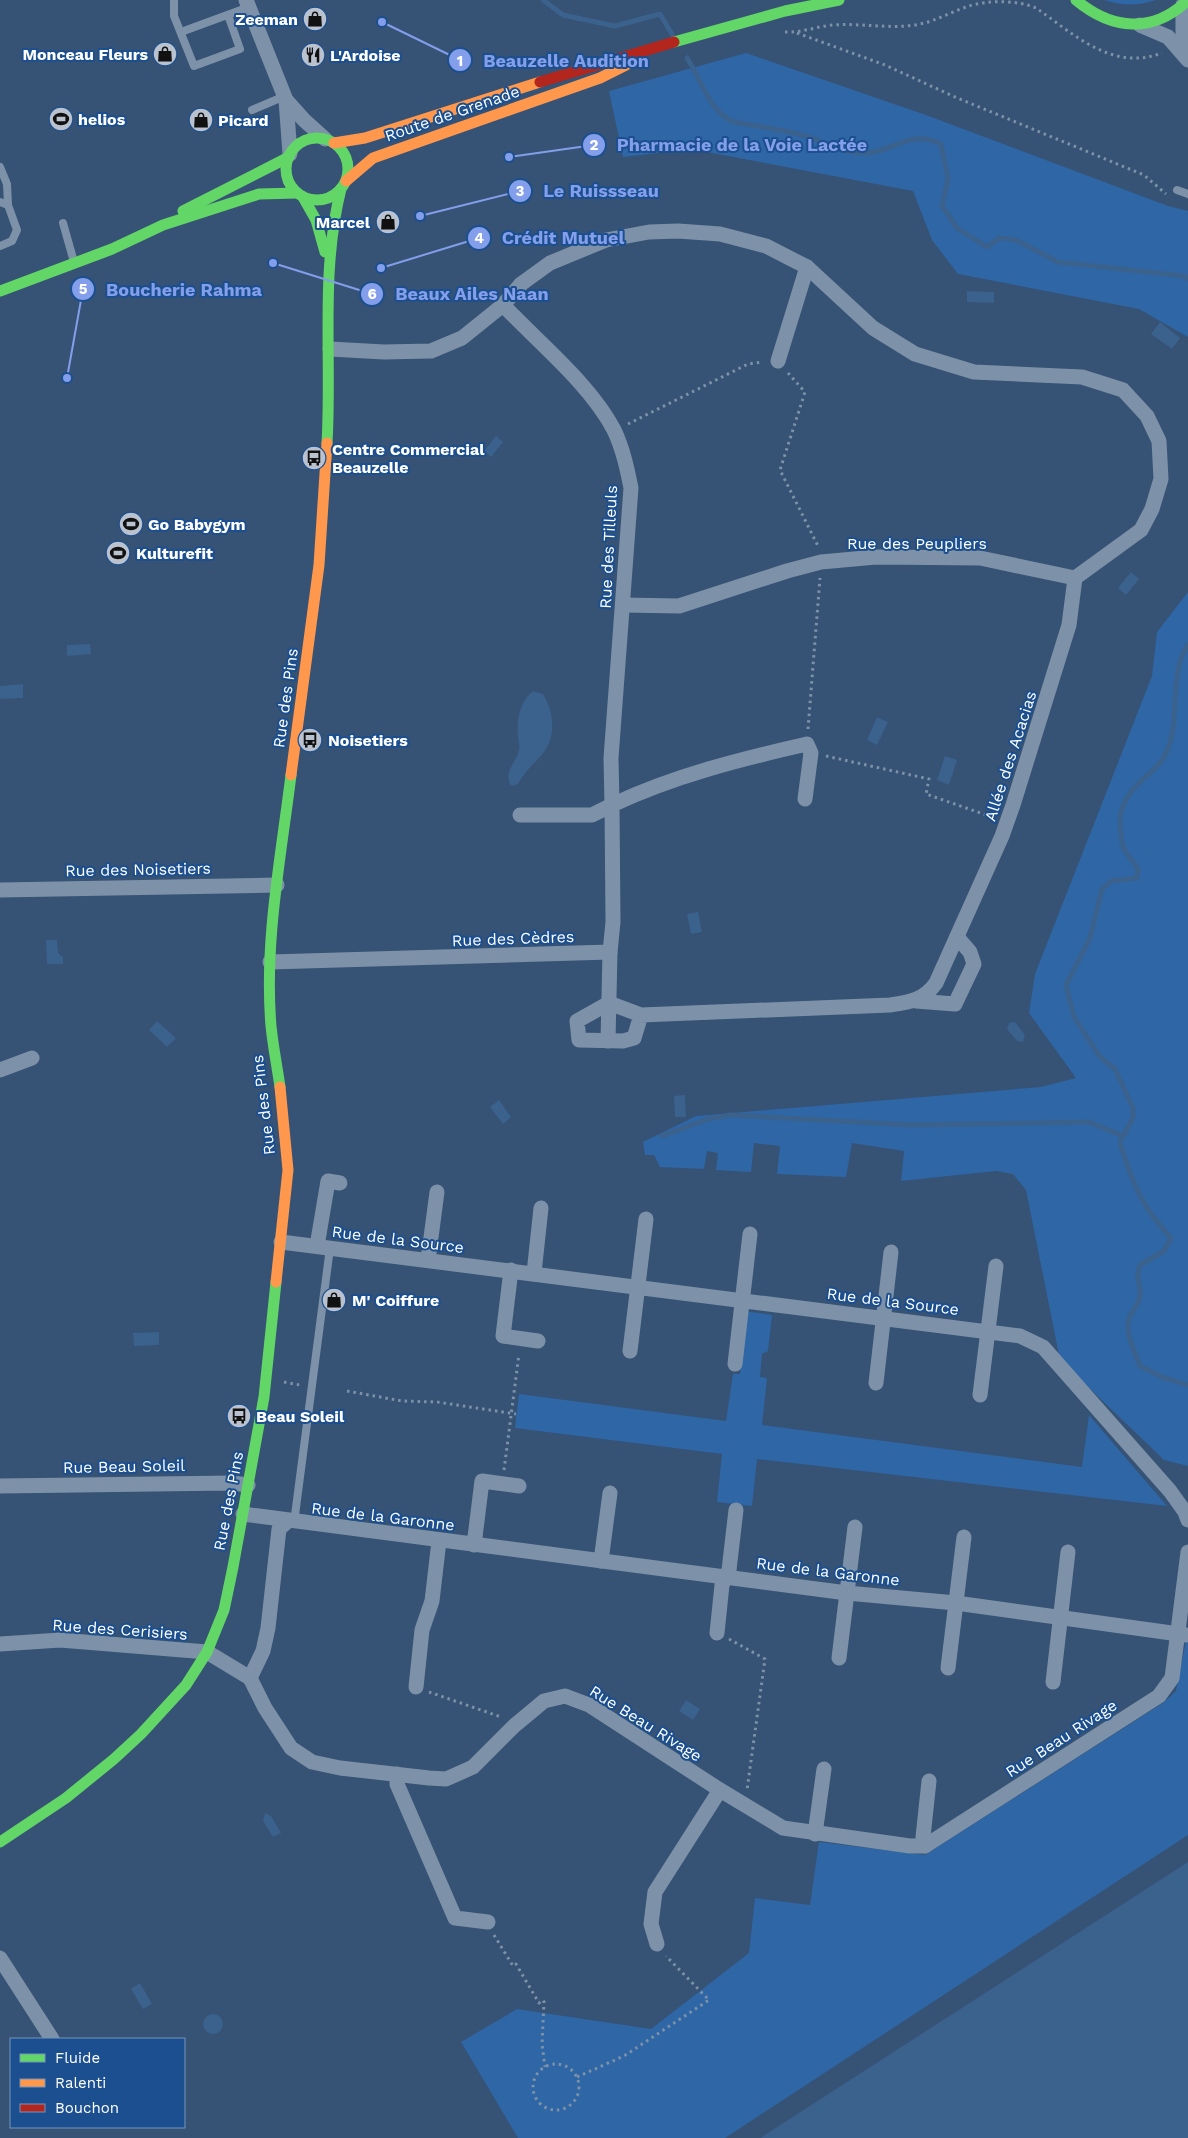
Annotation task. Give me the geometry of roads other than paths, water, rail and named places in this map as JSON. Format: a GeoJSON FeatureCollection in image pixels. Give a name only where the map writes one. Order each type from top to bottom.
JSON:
{"type":"FeatureCollection","features":[{"type":"Feature","properties":{"kind":"street","name":"Route de Grenade"},"geometry":{"type":"LineString","coordinates":[[330,141],[365,138],[587,67],[785,11],[839,0]]}},
{"type":"Feature","properties":{"kind":"street"},"geometry":{"type":"LineString","coordinates":[[1076,0],[1086,11],[1112,23],[1140,25],[1163,19],[1185,3]]}},
{"type":"Feature","properties":{"kind":"street"},"geometry":{"type":"LineString","coordinates":[[1185,3],[1183,34],[1188,49]]}},
{"type":"Feature","properties":{"kind":"street"},"geometry":{"type":"LineString","coordinates":[[248,4],[285,98],[290,155],[287,176],[300,195]]}},
{"type":"Feature","properties":{"kind":"street"},"geometry":{"type":"LineString","coordinates":[[1140,25],[1168,37],[1188,60]]}},
{"type":"Feature","properties":{"kind":"street","name":"Route de Grenade"},"geometry":{"type":"LineString","coordinates":[[344,185],[360,167],[373,158],[600,78],[657,47]]}},
{"type":"Feature","properties":{"kind":"street"},"geometry":{"type":"LineString","coordinates":[[2,288],[75,264],[163,225],[259,194],[300,195],[323,200],[344,185],[347,160],[340,147],[311,128],[285,98]]}},
{"type":"Feature","properties":{"kind":"street"},"geometry":{"type":"LineString","coordinates":[[163,225],[208,195],[254,176],[290,155],[305,140],[330,141]]}},
{"type":"Feature","properties":{"kind":"street","name":"Rue des Pins"},"geometry":{"type":"LineString","coordinates":[[0,1842],[66,1798],[141,1734],[186,1685],[207,1652],[224,1610],[266,1380],[288,1170],[285,1123],[271,1026],[270,962],[277,885],[319,565],[329,403],[330,349],[327,241],[344,185]]}},
{"type":"Feature","properties":{"kind":"street","name":"Rue des Pins"},"geometry":{"type":"LineString","coordinates":[[300,195],[327,241]]}},
{"type":"Feature","properties":{"kind":"street"},"geometry":{"type":"LineString","coordinates":[[330,349],[384,352],[431,351],[462,338],[503,305],[521,284],[550,263],[606,240],[649,232],[678,231],[720,234],[766,246],[807,267],[873,328],[915,354],[974,372],[1082,377],[1123,390],[1147,416],[1159,441],[1161,479],[1152,509],[1141,530],[1075,578]]}},
{"type":"Feature","properties":{"kind":"street"},"geometry":{"type":"LineString","coordinates":[[778,361],[807,267]]}},
{"type":"Feature","properties":{"kind":"street","name":"Rue des Tilleuls"},"geometry":{"type":"LineString","coordinates":[[503,305],[588,392],[614,431],[626,460],[631,488],[611,758],[612,805]]}},
{"type":"Feature","properties":{"kind":"street","name":"Rue des Peupliers"},"geometry":{"type":"LineString","coordinates":[[623,605],[679,606],[804,566],[821,562],[876,558],[980,558],[1075,578]]}},
{"type":"Feature","properties":{"kind":"street","name":"Allée des Acacias"},"geometry":{"type":"LineString","coordinates":[[916,1001],[928,994],[936,983],[1007,822],[1069,625],[1075,578]]}},
{"type":"Feature","properties":{"kind":"street"},"geometry":{"type":"LineString","coordinates":[[520,815],[592,815],[648,788],[761,754],[809,749],[805,799]]}},
{"type":"Feature","properties":{"kind":"street"},"geometry":{"type":"LineString","coordinates":[[608,1041],[610,952],[613,922],[612,805]]}},
{"type":"Feature","properties":{"kind":"street","name":"Rue des Noisetiers"},"geometry":{"type":"LineString","coordinates":[[0,890],[277,885]]}},
{"type":"Feature","properties":{"kind":"street"},"geometry":{"type":"LineString","coordinates":[[609,1003],[641,1015],[890,1005],[916,1001],[955,1004],[974,964],[970,952],[957,937]]}},
{"type":"Feature","properties":{"kind":"street","name":"Rue des Cèdres"},"geometry":{"type":"LineString","coordinates":[[270,962],[610,952]]}},
{"type":"Feature","properties":{"kind":"street"},"geometry":{"type":"LineString","coordinates":[[609,1003],[594,1013],[582,1016],[577,1021],[578,1040],[623,1041],[634,1038],[641,1015]]}},
{"type":"Feature","properties":{"kind":"street"},"geometry":{"type":"LineString","coordinates":[[0,1070],[32,1058]]}},
{"type":"Feature","properties":{"kind":"street"},"geometry":{"type":"LineString","coordinates":[[324,1247],[328,1181],[340,1182]]}},
{"type":"Feature","properties":{"kind":"street"},"geometry":{"type":"LineString","coordinates":[[428,1260],[437,1192]]}},
{"type":"Feature","properties":{"kind":"street"},"geometry":{"type":"LineString","coordinates":[[534,1273],[541,1208]]}},
{"type":"Feature","properties":{"kind":"street"},"geometry":{"type":"LineString","coordinates":[[630,1351],[646,1219]]}},
{"type":"Feature","properties":{"kind":"street"},"geometry":{"type":"LineString","coordinates":[[735,1364],[750,1234]]}},
{"type":"Feature","properties":{"kind":"street","name":"Rue de la Source"},"geometry":{"type":"LineString","coordinates":[[281,1242],[883,1317],[1020,1336],[1042,1347],[1170,1491],[1185,1512],[1188,1520]]}},
{"type":"Feature","properties":{"kind":"street"},"geometry":{"type":"LineString","coordinates":[[876,1383],[891,1252]]}},
{"type":"Feature","properties":{"kind":"street"},"geometry":{"type":"LineString","coordinates":[[980,1395],[996,1266]]}},
{"type":"Feature","properties":{"kind":"street"},"geometry":{"type":"LineString","coordinates":[[511,1270],[503,1336],[538,1341]]}},
{"type":"Feature","properties":{"kind":"street","name":"Rue de la Garonne"},"geometry":{"type":"LineString","coordinates":[[474,1545],[482,1481],[519,1486]]}},
{"type":"Feature","properties":{"kind":"street","name":"Rue Beau Soleil"},"geometry":{"type":"LineString","coordinates":[[0,1486],[226,1482],[248,1485]]}},
{"type":"Feature","properties":{"kind":"street"},"geometry":{"type":"LineString","coordinates":[[601,1561],[610,1492]]}},
{"type":"Feature","properties":{"kind":"street"},"geometry":{"type":"LineString","coordinates":[[717,1633],[722,1585],[729,1570],[736,1510]]}},
{"type":"Feature","properties":{"kind":"street","name":"Rue de la Garonne"},"geometry":{"type":"LineString","coordinates":[[243,1514],[847,1593],[956,1603],[1060,1616],[1183,1634]]}},
{"type":"Feature","properties":{"kind":"street"},"geometry":{"type":"LineString","coordinates":[[207,1652],[250,1678],[263,1651],[268,1628],[279,1529],[288,1521]]}},
{"type":"Feature","properties":{"kind":"street"},"geometry":{"type":"LineString","coordinates":[[839,1658],[855,1527]]}},
{"type":"Feature","properties":{"kind":"street"},"geometry":{"type":"LineString","coordinates":[[948,1668],[964,1537]]}},
{"type":"Feature","properties":{"kind":"street"},"geometry":{"type":"LineString","coordinates":[[416,1688],[422,1630],[432,1601],[439,1541]]}},
{"type":"Feature","properties":{"kind":"street"},"geometry":{"type":"LineString","coordinates":[[1053,1682],[1068,1552]]}},
{"type":"Feature","properties":{"kind":"street"},"geometry":{"type":"LineString","coordinates":[[1183,1634],[1188,1552]]}},
{"type":"Feature","properties":{"kind":"street","name":"Rue Beau Rivage"},"geometry":{"type":"LineString","coordinates":[[250,1678],[265,1708],[292,1748],[312,1762],[340,1768],[446,1779],[474,1767],[514,1726],[544,1701],[565,1696],[589,1705],[742,1804],[783,1828],[815,1834],[910,1846],[925,1846],[1159,1696],[1172,1678],[1183,1634]]}},
{"type":"Feature","properties":{"kind":"street","name":"Rue des Cerisiers"},"geometry":{"type":"LineString","coordinates":[[0,1644],[60,1640],[207,1652]]}},
{"type":"Feature","properties":{"kind":"street"},"geometry":{"type":"LineString","coordinates":[[815,1834],[824,1769]]}},
{"type":"Feature","properties":{"kind":"street"},"geometry":{"type":"LineString","coordinates":[[398,1774],[397,1784],[455,1918],[488,1922]]}},
{"type":"Feature","properties":{"kind":"street"},"geometry":{"type":"LineString","coordinates":[[925,1846],[923,1837],[929,1781]]}},
{"type":"Feature","properties":{"kind":"street"},"geometry":{"type":"LineString","coordinates":[[657,1944],[651,1924],[655,1892],[720,1790]]}},
{"type":"Feature","properties":{"kind":"street"},"geometry":{"type":"LineString","coordinates":[[0,1958],[51,2038]]}},
{"type":"Feature","properties":{"kind":"lane"},"geometry":{"type":"LineString","coordinates":[[174,0],[174,16],[194,66],[240,48],[228,15]]}},
{"type":"Feature","properties":{"kind":"lane"},"geometry":{"type":"LineString","coordinates":[[181,32],[228,15],[248,4]]}},
{"type":"Feature","properties":{"kind":"lane"},"geometry":{"type":"LineString","coordinates":[[252,110],[285,98]]}},
{"type":"Feature","properties":{"kind":"lane"},"geometry":{"type":"LineString","coordinates":[[0,167],[7,184],[4,203],[17,230],[12,241],[0,246]]}},
{"type":"Feature","properties":{"kind":"lane"},"geometry":{"type":"LineString","coordinates":[[1177,190],[1188,194]]}},
{"type":"Feature","properties":{"kind":"lane"},"geometry":{"type":"LineString","coordinates":[[63,223],[75,264]]}},
{"type":"Feature","properties":{"kind":"lane"},"geometry":{"type":"LineString","coordinates":[[288,1521],[295,1515],[312,1387],[324,1247]]}},
{"type":"Feature","properties":{"kind":"waterway"},"geometry":{"type":"LineString","coordinates":[[543,0],[563,15],[615,26],[660,14],[673,36]]}},
{"type":"Feature","properties":{"kind":"waterway"},"geometry":{"type":"LineString","coordinates":[[687,58],[712,103],[718,111],[734,122],[810,137],[856,153],[875,152],[910,140],[930,140],[941,144],[948,179],[942,206],[957,228],[987,247],[999,238],[1016,240],[1058,262],[1184,276],[1188,279]]}},
{"type":"Feature","properties":{"kind":"waterway"},"geometry":{"type":"LineString","coordinates":[[1188,645],[1182,656],[1176,681],[1174,723],[1168,749],[1157,766],[1130,793],[1121,812],[1120,830],[1123,847],[1138,869],[1137,878],[1111,881],[1102,889],[1090,938],[1066,985],[1074,1017],[1100,1057],[1115,1069],[1133,1108],[1133,1118],[1120,1142],[1139,1194],[1145,1205],[1171,1238],[1164,1251],[1140,1265],[1138,1276],[1140,1296],[1128,1322],[1130,1341],[1140,1366],[1162,1377],[1188,1385]]}},
{"type":"Feature","properties":{"kind":"waterway"},"geometry":{"type":"LineString","coordinates":[[662,1136],[708,1119],[731,1115],[911,1125],[1089,1122],[1123,1136]]}},
{"type":"Feature","properties":{"kind":"place","name":"Zeeman"},"geometry":{"type":"Point","coordinates":[315,19]}},
{"type":"Feature","properties":{"kind":"place","name":"Beauzelle Audition"},"geometry":{"type":"Point","coordinates":[382,22]}},
{"type":"Feature","properties":{"kind":"place","name":"Monceau Fleurs"},"geometry":{"type":"Point","coordinates":[165,54]}},
{"type":"Feature","properties":{"kind":"place","name":"L'Ardoise"},"geometry":{"type":"Point","coordinates":[313,55]}},
{"type":"Feature","properties":{"kind":"place","name":"helios"},"geometry":{"type":"Point","coordinates":[61,119]}},
{"type":"Feature","properties":{"kind":"place","name":"Picard"},"geometry":{"type":"Point","coordinates":[201,120]}},
{"type":"Feature","properties":{"kind":"place","name":"Pharmacie de la Voie Lactée"},"geometry":{"type":"Point","coordinates":[509,157]}},
{"type":"Feature","properties":{"kind":"place","name":"Le Ruissseau"},"geometry":{"type":"Point","coordinates":[420,216]}},
{"type":"Feature","properties":{"kind":"place","name":"Marcel"},"geometry":{"type":"Point","coordinates":[388,222]}},
{"type":"Feature","properties":{"kind":"place","name":"Beaux Ailes Naan"},"geometry":{"type":"Point","coordinates":[273,263]}},
{"type":"Feature","properties":{"kind":"place","name":"Crédit Mutuel"},"geometry":{"type":"Point","coordinates":[381,268]}},
{"type":"Feature","properties":{"kind":"place","name":"Boucherie Rahma"},"geometry":{"type":"Point","coordinates":[67,378]}},
{"type":"Feature","properties":{"kind":"place","name":"Centre Commercial Beauzelle"},"geometry":{"type":"Point","coordinates":[314,458]}},
{"type":"Feature","properties":{"kind":"place","name":"Go Babygym"},"geometry":{"type":"Point","coordinates":[131,524]}},
{"type":"Feature","properties":{"kind":"place","name":"Kulturefit"},"geometry":{"type":"Point","coordinates":[118,553]}},
{"type":"Feature","properties":{"kind":"place","name":"Noisetiers"},"geometry":{"type":"Point","coordinates":[310,740]}},
{"type":"Feature","properties":{"kind":"place","name":"M' Coiffure"},"geometry":{"type":"Point","coordinates":[334,1300]}},
{"type":"Feature","properties":{"kind":"place","name":"Beau Soleil"},"geometry":{"type":"Point","coordinates":[239,1416]}}]}
